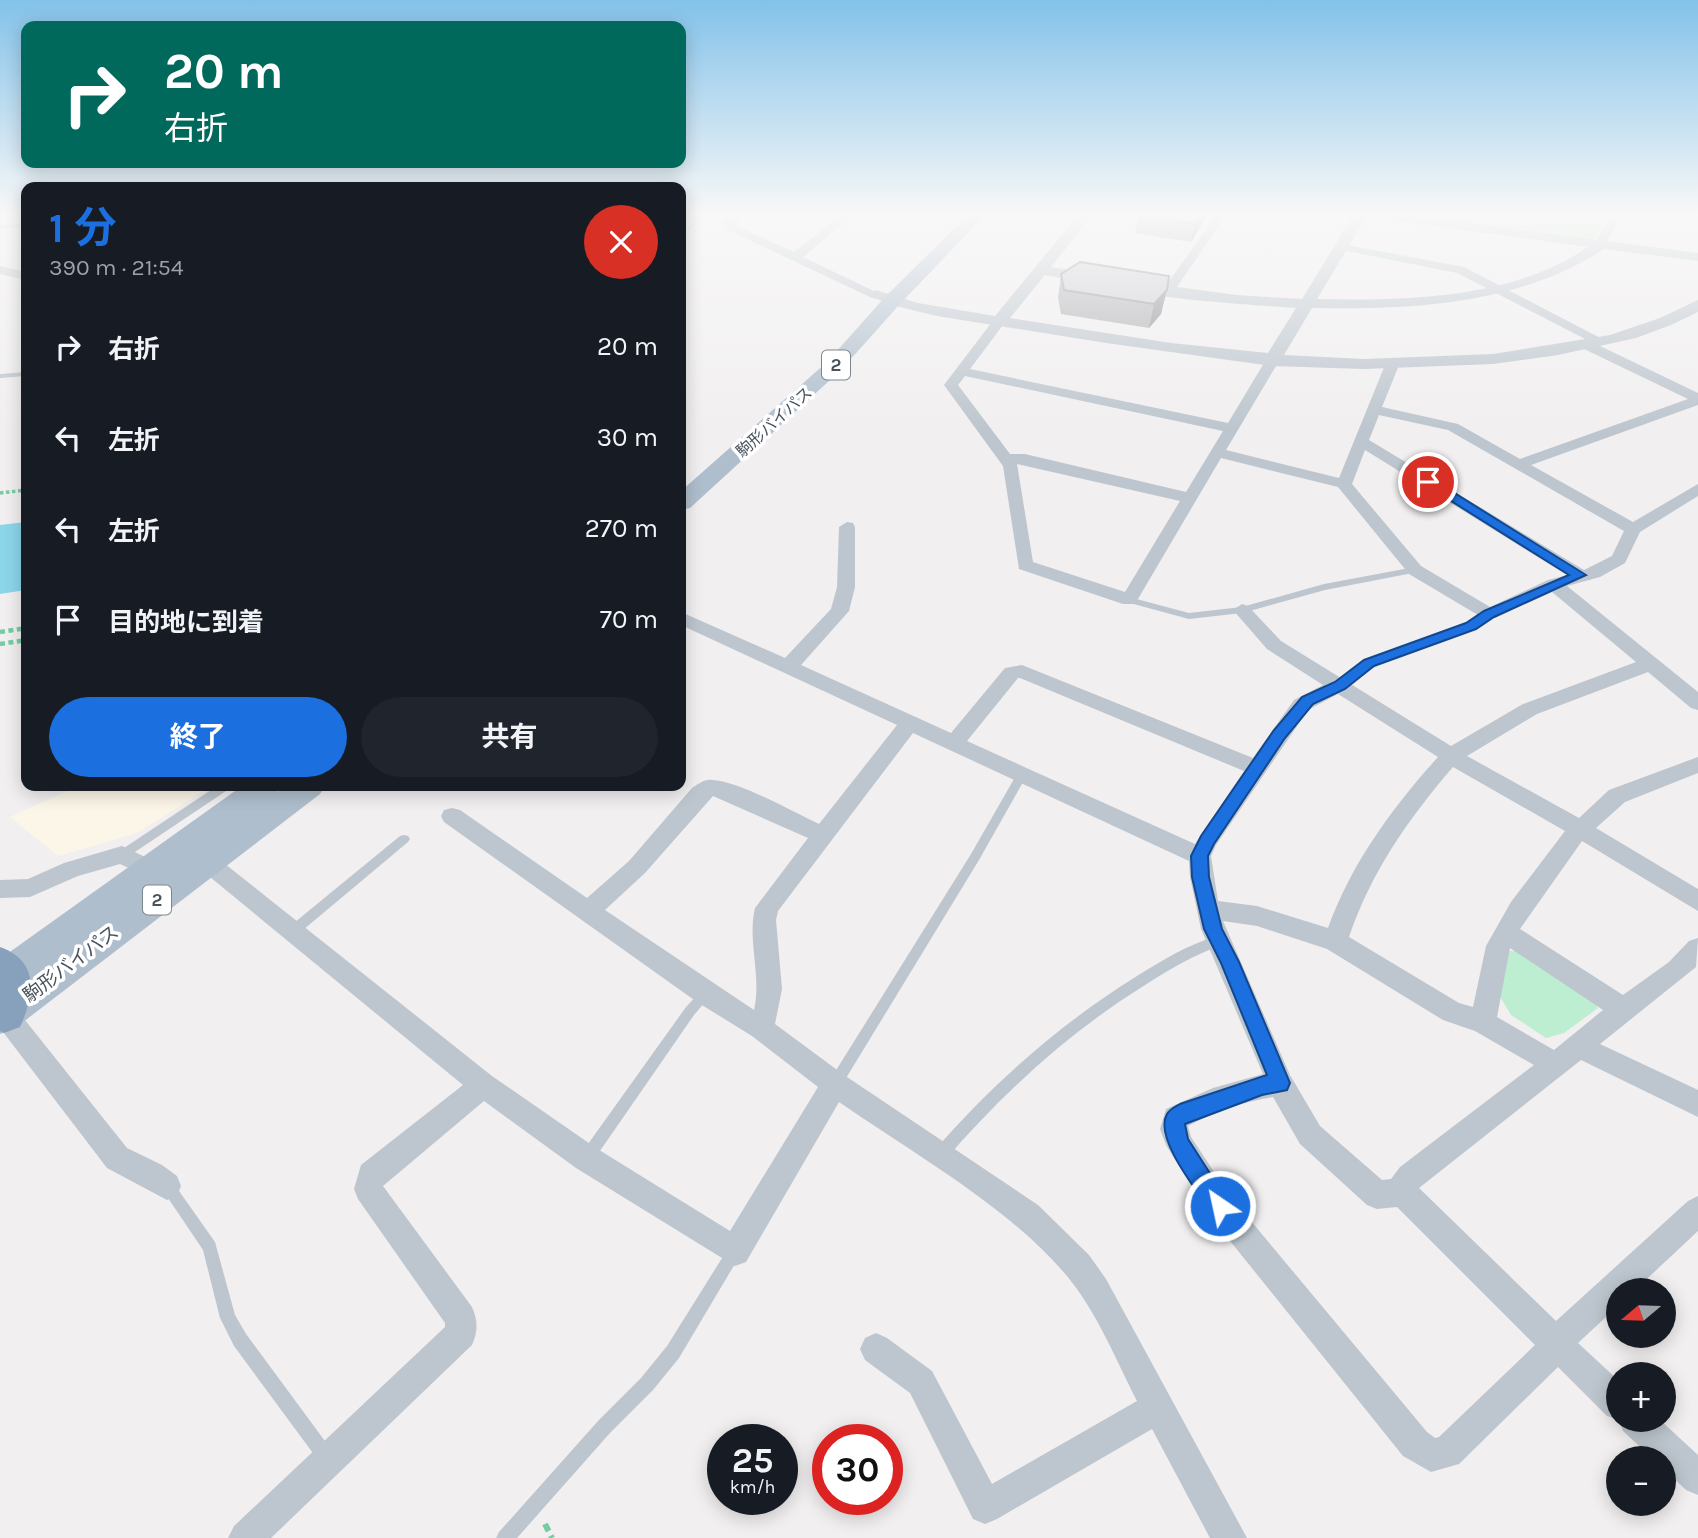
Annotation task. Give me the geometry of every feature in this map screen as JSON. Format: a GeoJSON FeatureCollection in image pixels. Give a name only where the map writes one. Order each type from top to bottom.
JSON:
{"type":"FeatureCollection","features":[{"type":"Feature","properties":{"kind":"main road","name":"駒形バイパス"},"geometry":{"type":"LineString","coordinates":[[686,499],[834,366],[895,286]]}},
{"type":"Feature","properties":{"kind":"main road","name":"駒形バイパス"},"geometry":{"type":"LineString","coordinates":[[686,473],[898,286]]}},
{"type":"Feature","properties":{"kind":"main road","name":"駒形バイパス"},"geometry":{"type":"LineString","coordinates":[[2,993],[137,862],[257,791]]}},
{"type":"Feature","properties":{"kind":"main road","name":"駒形バイパス"},"geometry":{"type":"LineString","coordinates":[[2,993],[207,862],[302,791]]}},
{"type":"Feature","properties":{"kind":"street"},"geometry":{"type":"LineString","coordinates":[[857,286],[884,298],[918,308],[1154,347],[1272,362],[1392,365],[1499,359],[1594,344],[1643,329],[1696,308]]}},
{"type":"Feature","properties":{"kind":"street"},"geometry":{"type":"LineString","coordinates":[[1028,286],[961,371],[952,388],[1011,466],[1025,565],[1129,600],[1317,286]]}},
{"type":"Feature","properties":{"kind":"street"},"geometry":{"type":"LineString","coordinates":[[1134,286],[1246,300],[1306,303],[1388,303],[1506,286]]}},
{"type":"Feature","properties":{"kind":"street"},"geometry":{"type":"LineString","coordinates":[[1168,291],[1172,286]]}},
{"type":"Feature","properties":{"kind":"street"},"geometry":{"type":"LineString","coordinates":[[1491,286],[1698,399]]}},
{"type":"Feature","properties":{"kind":"street"},"geometry":{"type":"LineString","coordinates":[[1344,484],[1392,365]]}},
{"type":"Feature","properties":{"kind":"street"},"geometry":{"type":"LineString","coordinates":[[961,371],[1232,428]]}},
{"type":"Feature","properties":{"kind":"street"},"geometry":{"type":"LineString","coordinates":[[1519,464],[1698,399]]}},
{"type":"Feature","properties":{"kind":"street"},"geometry":{"type":"LineString","coordinates":[[1375,410],[1453,427],[1633,529]]}},
{"type":"Feature","properties":{"kind":"street"},"geometry":{"type":"LineString","coordinates":[[1363,442],[1579,575]]}},
{"type":"Feature","properties":{"kind":"street"},"geometry":{"type":"LineString","coordinates":[[1218,453],[1344,484],[1415,570],[1489,614],[1554,584],[1594,573],[1619,559],[1633,529],[1698,489]]}},
{"type":"Feature","properties":{"kind":"street"},"geometry":{"type":"LineString","coordinates":[[1007,459],[1025,459],[1190,498]]}},
{"type":"Feature","properties":{"kind":"street"},"geometry":{"type":"LineString","coordinates":[[787,668],[840,611],[846,587],[847,527]]}},
{"type":"Feature","properties":{"kind":"street"},"geometry":{"type":"LineString","coordinates":[[1554,584],[1698,703]]}},
{"type":"Feature","properties":{"kind":"street"},"geometry":{"type":"LineString","coordinates":[[1242,610],[1274,645],[1451,756],[1580,829],[1698,901]]}},
{"type":"Feature","properties":{"kind":"street"},"geometry":{"type":"LineString","coordinates":[[686,620],[1199,856]]}},
{"type":"Feature","properties":{"kind":"street"},"geometry":{"type":"LineString","coordinates":[[1335,941],[1350,899],[1386,838],[1406,807],[1451,756],[1530,709],[1650,664]]}},
{"type":"Feature","properties":{"kind":"street"},"geometry":{"type":"LineString","coordinates":[[953,744],[1013,673],[1022,671],[1257,768]]}},
{"type":"Feature","properties":{"kind":"street"},"geometry":{"type":"LineString","coordinates":[[1340,685],[1301,705],[1207,841],[1199,856],[1200,877],[1218,941],[1280,1083],[1303,1126],[1320,1145],[1377,1195],[1404,1192]]}},
{"type":"Feature","properties":{"kind":"street"},"geometry":{"type":"LineString","coordinates":[[761,1028],[769,1012],[770,995],[764,920],[767,908],[909,724]]}},
{"type":"Feature","properties":{"kind":"street"},"geometry":{"type":"LineString","coordinates":[[1483,1022],[1495,953],[1519,909],[1580,829],[1617,796],[1698,765]]}},
{"type":"Feature","properties":{"kind":"street"},"geometry":{"type":"LineString","coordinates":[[588,911],[637,867],[700,794],[710,787],[724,790],[823,835]]}},
{"type":"Feature","properties":{"kind":"street"},"geometry":{"type":"LineString","coordinates":[[452,816],[705,994],[761,1028],[835,1084],[1028,1215],[1078,1266],[1095,1290],[1229,1538]]}},
{"type":"Feature","properties":{"kind":"street"},"geometry":{"type":"LineString","coordinates":[[0,889],[30,888],[72,869],[137,862]]}},
{"type":"Feature","properties":{"kind":"street"},"geometry":{"type":"LineString","coordinates":[[207,862],[483,1085],[586,1158],[734,1251],[835,1084]]}},
{"type":"Feature","properties":{"kind":"street"},"geometry":{"type":"LineString","coordinates":[[1208,909],[1257,916],[1335,941],[1452,1012],[1483,1022],[1557,1065]]}},
{"type":"Feature","properties":{"kind":"street"},"geometry":{"type":"LineString","coordinates":[[1506,933],[1623,1009]]}},
{"type":"Feature","properties":{"kind":"street"},"geometry":{"type":"LineString","coordinates":[[1606,1392],[1416,1207],[1404,1192],[1404,1185],[1409,1177],[1580,1047],[1623,1009],[1682,968],[1698,948]]}},
{"type":"Feature","properties":{"kind":"street"},"geometry":{"type":"LineString","coordinates":[[2,993],[112,1153],[129,1166],[152,1175],[167,1186]]}},
{"type":"Feature","properties":{"kind":"street"},"geometry":{"type":"LineString","coordinates":[[1580,1047],[1698,1104]]}},
{"type":"Feature","properties":{"kind":"street"},"geometry":{"type":"LineString","coordinates":[[1280,1083],[1262,1086],[1188,1111],[1176,1118],[1174,1129],[1180,1145],[1220,1206],[1415,1444],[1431,1455],[1447,1452],[1547,1356],[1554,1344],[1698,1211]]}},
{"type":"Feature","properties":{"kind":"street"},"geometry":{"type":"LineString","coordinates":[[246,1538],[461,1335],[461,1318],[368,1189],[371,1175],[483,1085]]}},
{"type":"Feature","properties":{"kind":"street"},"geometry":{"type":"LineString","coordinates":[[876,1349],[921,1382],[985,1507],[1159,1407]]}},
{"type":"Feature","properties":{"kind":"street"},"geometry":{"type":"LineString","coordinates":[[1649,1432],[1698,1478]]}},
{"type":"Feature","properties":{"kind":"lane"},"geometry":{"type":"LineString","coordinates":[[0,376],[21,374]]}},
{"type":"Feature","properties":{"kind":"lane"},"geometry":{"type":"LineString","coordinates":[[1129,600],[1189,616],[1242,610],[1324,587],[1415,570]]}},
{"type":"Feature","properties":{"kind":"lane"},"geometry":{"type":"LineString","coordinates":[[1340,685],[1369,663],[1471,626],[1489,614]]}},
{"type":"Feature","properties":{"kind":"lane"},"geometry":{"type":"LineString","coordinates":[[835,1084],[975,857],[1022,775]]}},
{"type":"Feature","properties":{"kind":"lane"},"geometry":{"type":"LineString","coordinates":[[137,862],[219,791]]}},
{"type":"Feature","properties":{"kind":"lane"},"geometry":{"type":"LineString","coordinates":[[293,931],[404,839]]}},
{"type":"Feature","properties":{"kind":"lane"},"geometry":{"type":"LineString","coordinates":[[940,1155],[1033,1056],[1122,991],[1198,946],[1218,941]]}},
{"type":"Feature","properties":{"kind":"lane"},"geometry":{"type":"LineString","coordinates":[[586,1158],[690,1011],[705,994]]}},
{"type":"Feature","properties":{"kind":"lane"},"geometry":{"type":"LineString","coordinates":[[167,1186],[209,1247],[216,1265],[220,1295],[240,1340],[328,1460]]}},
{"type":"Feature","properties":{"kind":"lane"},"geometry":{"type":"LineString","coordinates":[[505,1538],[604,1427],[647,1384],[673,1352],[734,1251]]}},
{"type":"Feature","properties":{"kind":"path"},"geometry":{"type":"LineString","coordinates":[[0,493],[21,491]]}},
{"type":"Feature","properties":{"kind":"path"},"geometry":{"type":"LineString","coordinates":[[0,632],[21,629]]}},
{"type":"Feature","properties":{"kind":"path"},"geometry":{"type":"LineString","coordinates":[[0,645],[21,641]]}},
{"type":"Feature","properties":{"kind":"shaded area"},"geometry":{"type":"Polygon","coordinates":[[[68,791],[204,791],[137,833],[58,856],[10,817],[68,791]]]}},
{"type":"Feature","properties":{"kind":"green space"},"geometry":{"type":"Polygon","coordinates":[[[1507,951],[1523,951],[1587,991],[1598,1008],[1564,1033],[1546,1038],[1511,1015],[1499,995],[1507,951]]]}},
{"type":"Feature","properties":{"kind":"water"},"geometry":{"type":"Polygon","coordinates":[[[21,523],[21,591],[0,594],[0,525],[21,523]]]}},
{"type":"Feature","properties":{"kind":"building"},"geometry":{"type":"Polygon","coordinates":[[[1063,286],[1168,286],[1154,304],[1064,290],[1063,286]]]}},
{"type":"Feature","properties":{"kind":"route"},"geometry":{"type":"LineString","coordinates":[[1220,1206],[1180,1145],[1174,1129],[1176,1118],[1188,1111],[1262,1086],[1280,1083],[1213,929],[1200,877],[1199,856],[1207,841],[1279,734],[1307,700],[1340,685],[1369,663],[1471,626],[1489,614],[1579,575],[1428,482]]}}]}
